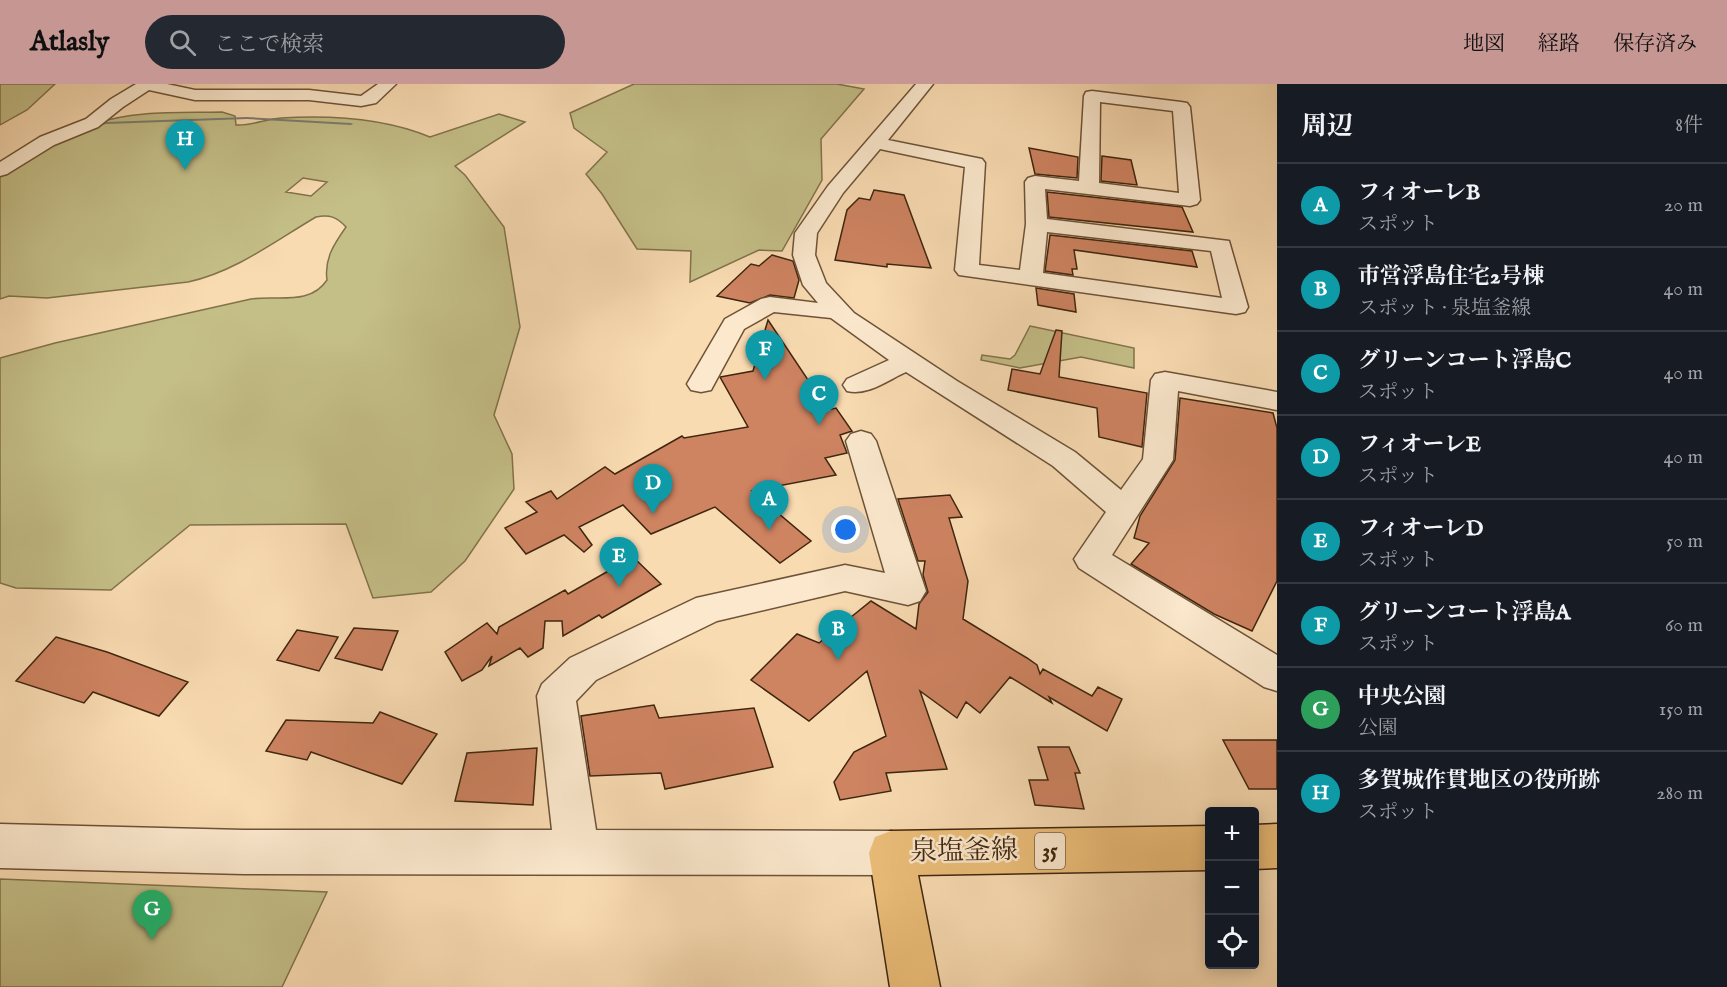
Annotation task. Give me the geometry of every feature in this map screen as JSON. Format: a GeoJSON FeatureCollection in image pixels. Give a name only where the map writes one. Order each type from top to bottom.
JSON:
{"type":"FeatureCollection","features":[{"type":"Feature","properties":{"kind":"main road"},"geometry":{"type":"LineString","coordinates":[[1259,847],[1277,846]]}},
{"type":"Feature","properties":{"kind":"main road","name":"泉塩釜線"},"geometry":{"type":"LineString","coordinates":[[915,987],[891,854],[1205,848]]}},
{"type":"Feature","properties":{"kind":"street"},"geometry":{"type":"LineString","coordinates":[[0,170],[47,141],[92,123],[117,103],[148,84],[195,95],[309,95],[361,101],[370,99],[388,84]]}},
{"type":"Feature","properties":{"kind":"street"},"geometry":{"type":"LineString","coordinates":[[925,84],[830,196],[806,233],[804,255],[815,285],[845,318],[907,361],[1064,459],[1124,510]]}},
{"type":"Feature","properties":{"kind":"street"},"geometry":{"type":"LineString","coordinates":[[1031,279],[1037,225],[1035,182],[1190,200],[1180,107],[1092,96],[1089,188]]}},
{"type":"Feature","properties":{"kind":"street"},"geometry":{"type":"LineString","coordinates":[[877,143],[975,163],[968,270],[1236,307],[1221,246],[1037,225]]}},
{"type":"Feature","properties":{"kind":"street"},"geometry":{"type":"LineString","coordinates":[[701,384],[734,324],[770,304],[820,311],[837,310]]}},
{"type":"Feature","properties":{"kind":"street"},"geometry":{"type":"LineString","coordinates":[[857,385],[907,361]]}},
{"type":"Feature","properties":{"kind":"street"},"geometry":{"type":"LineString","coordinates":[[1277,401],[1165,380],[1158,460],[1091,559],[1277,675]]}},
{"type":"Feature","properties":{"kind":"street"},"geometry":{"type":"LineString","coordinates":[[577,852],[556,696],[583,669],[709,608],[845,578],[908,591],[861,441]]}},
{"type":"Feature","properties":{"kind":"street"},"geometry":{"type":"LineString","coordinates":[[0,846],[244,852],[891,854]]}},
{"type":"Feature","properties":{"kind":"shaded area"},"geometry":{"type":"Polygon","coordinates":[[[0,84],[55,84],[27,110],[0,125],[0,84]]]}},
{"type":"Feature","properties":{"kind":"shaded area"},"geometry":{"type":"Polygon","coordinates":[[[634,84],[837,84],[864,89],[821,139],[822,180],[782,251],[759,250],[690,282],[691,251],[637,249],[602,194],[586,174],[607,152],[574,128],[570,113],[634,84]]]}},
{"type":"Feature","properties":{"kind":"shaded area"},"geometry":{"type":"Polygon","coordinates":[[[222,112],[235,116],[236,125],[281,118],[357,119],[394,126],[430,137],[499,114],[525,122],[455,166],[465,175],[504,227],[520,327],[494,415],[512,454],[514,489],[465,561],[431,592],[373,598],[346,524],[190,525],[111,590],[16,588],[0,583],[0,358],[55,343],[251,299],[292,298],[312,293],[327,280],[329,258],[346,227],[329,216],[316,217],[238,263],[188,282],[47,298],[9,296],[0,299],[0,172],[70,134],[94,124],[141,114],[222,112]],[[303,178],[286,192],[311,196],[327,182],[303,178]]]}},
{"type":"Feature","properties":{"kind":"shaded area"},"geometry":{"type":"Polygon","coordinates":[[[1030,326],[1134,348],[1134,368],[1081,357],[1020,368],[981,360],[982,355],[1010,359],[1015,355],[1030,326]]]}},
{"type":"Feature","properties":{"kind":"shaded area"},"geometry":{"type":"Polygon","coordinates":[[[0,879],[327,892],[282,987],[0,987],[0,879]]]}},
{"type":"Feature","properties":{"kind":"building"},"geometry":{"type":"Polygon","coordinates":[[[1029,148],[1078,157],[1077,178],[1035,174],[1029,148]]]}},
{"type":"Feature","properties":{"kind":"building"},"geometry":{"type":"Polygon","coordinates":[[[1102,156],[1131,160],[1137,185],[1101,181],[1102,156]]]}},
{"type":"Feature","properties":{"kind":"building"},"geometry":{"type":"Polygon","coordinates":[[[874,190],[904,195],[931,268],[887,264],[887,267],[835,260],[847,210],[859,198],[870,200],[874,190]]]}},
{"type":"Feature","properties":{"kind":"building"},"geometry":{"type":"Polygon","coordinates":[[[1047,192],[1182,207],[1193,232],[1049,217],[1047,192]]]}},
{"type":"Feature","properties":{"kind":"building"},"geometry":{"type":"Polygon","coordinates":[[[1050,235],[1192,251],[1197,267],[1074,250],[1077,269],[1072,269],[1073,275],[1045,271],[1050,235]]]}},
{"type":"Feature","properties":{"kind":"building"},"geometry":{"type":"Polygon","coordinates":[[[772,255],[793,261],[799,280],[794,298],[770,295],[750,303],[717,296],[751,264],[759,266],[772,255]]]}},
{"type":"Feature","properties":{"kind":"building"},"geometry":{"type":"Polygon","coordinates":[[[1036,288],[1074,294],[1076,312],[1038,305],[1036,288]]]}},
{"type":"Feature","properties":{"kind":"building"},"geometry":{"type":"Polygon","coordinates":[[[768,320],[828,410],[836,408],[852,431],[840,435],[847,453],[825,458],[836,475],[752,491],[811,541],[780,563],[715,507],[651,534],[623,505],[579,527],[592,545],[584,552],[564,535],[526,554],[505,528],[537,512],[526,502],[551,491],[557,499],[605,467],[615,474],[682,436],[684,438],[748,427],[720,377],[753,371],[768,320]]]}},
{"type":"Feature","properties":{"kind":"building"},"geometry":{"type":"Polygon","coordinates":[[[1056,330],[1062,331],[1059,377],[1147,393],[1142,447],[1099,437],[1097,408],[1008,390],[1012,369],[1040,374],[1056,330]]]}},
{"type":"Feature","properties":{"kind":"building"},"geometry":{"type":"Polygon","coordinates":[[[1180,398],[1273,413],[1277,428],[1277,581],[1252,631],[1214,614],[1131,564],[1149,543],[1134,538],[1140,516],[1175,460],[1180,398]]]}},
{"type":"Feature","properties":{"kind":"building"},"geometry":{"type":"Polygon","coordinates":[[[950,495],[962,517],[949,518],[968,581],[963,619],[1037,665],[1040,674],[1043,669],[1092,696],[1098,687],[1122,699],[1107,731],[1049,697],[1052,703],[1010,677],[980,713],[966,702],[957,718],[920,691],[947,769],[886,773],[891,791],[840,800],[834,782],[854,752],[886,736],[867,671],[809,721],[751,680],[797,634],[819,643],[871,601],[916,629],[919,604],[928,592],[923,575],[925,561],[918,561],[898,499],[950,495]]]}},
{"type":"Feature","properties":{"kind":"building"},"geometry":{"type":"Polygon","coordinates":[[[633,557],[661,584],[602,618],[599,615],[563,636],[562,621],[545,621],[543,648],[528,657],[520,648],[489,666],[492,656],[482,670],[462,681],[445,652],[487,623],[497,634],[499,627],[565,590],[568,594],[633,557]]]}},
{"type":"Feature","properties":{"kind":"building"},"geometry":{"type":"Polygon","coordinates":[[[354,628],[398,631],[382,670],[335,658],[354,628]]]}},
{"type":"Feature","properties":{"kind":"building"},"geometry":{"type":"Polygon","coordinates":[[[297,630],[338,637],[319,671],[277,660],[297,630]]]}},
{"type":"Feature","properties":{"kind":"building"},"geometry":{"type":"Polygon","coordinates":[[[56,637],[107,652],[188,682],[159,716],[93,692],[84,703],[16,681],[56,637]]]}},
{"type":"Feature","properties":{"kind":"building"},"geometry":{"type":"Polygon","coordinates":[[[654,705],[659,718],[754,708],[773,767],[665,789],[661,773],[590,776],[581,716],[654,705]]]}},
{"type":"Feature","properties":{"kind":"building"},"geometry":{"type":"Polygon","coordinates":[[[380,712],[437,734],[402,784],[311,752],[307,760],[266,751],[286,720],[373,723],[380,712]]]}},
{"type":"Feature","properties":{"kind":"building"},"geometry":{"type":"Polygon","coordinates":[[[1223,740],[1277,740],[1277,789],[1249,789],[1223,740]]]}},
{"type":"Feature","properties":{"kind":"building"},"geometry":{"type":"Polygon","coordinates":[[[1038,747],[1069,747],[1080,773],[1075,773],[1084,809],[1035,805],[1029,780],[1048,780],[1038,747]]]}},
{"type":"Feature","properties":{"kind":"building"},"geometry":{"type":"Polygon","coordinates":[[[537,748],[533,805],[455,801],[467,753],[537,748]]]}},
{"type":"Feature","properties":{"kind":"waterway"},"geometry":{"type":"LineString","coordinates":[[91,127],[106,123],[247,118],[351,124]]}},
{"type":"Feature","properties":{"kind":"place","name":"多賀城作貫地区の役所跡"},"geometry":{"type":"Point","coordinates":[185,170]}},
{"type":"Feature","properties":{"kind":"place","name":"グリーンコート浮島A"},"geometry":{"type":"Point","coordinates":[765,380]}},
{"type":"Feature","properties":{"kind":"place","name":"グリーンコート浮島C"},"geometry":{"type":"Point","coordinates":[819,425]}},
{"type":"Feature","properties":{"kind":"place","name":"フィオーレE"},"geometry":{"type":"Point","coordinates":[653,514]}},
{"type":"Feature","properties":{"kind":"place","name":"フィオーレB"},"geometry":{"type":"Point","coordinates":[769,530]}},
{"type":"Feature","properties":{"kind":"place","name":"フィオーレD"},"geometry":{"type":"Point","coordinates":[619,587]}},
{"type":"Feature","properties":{"kind":"place","name":"市営浮島住宅2号棟"},"geometry":{"type":"Point","coordinates":[838,660]}},
{"type":"Feature","properties":{"kind":"place","name":"中央公園"},"geometry":{"type":"Point","coordinates":[152,940]}}]}
